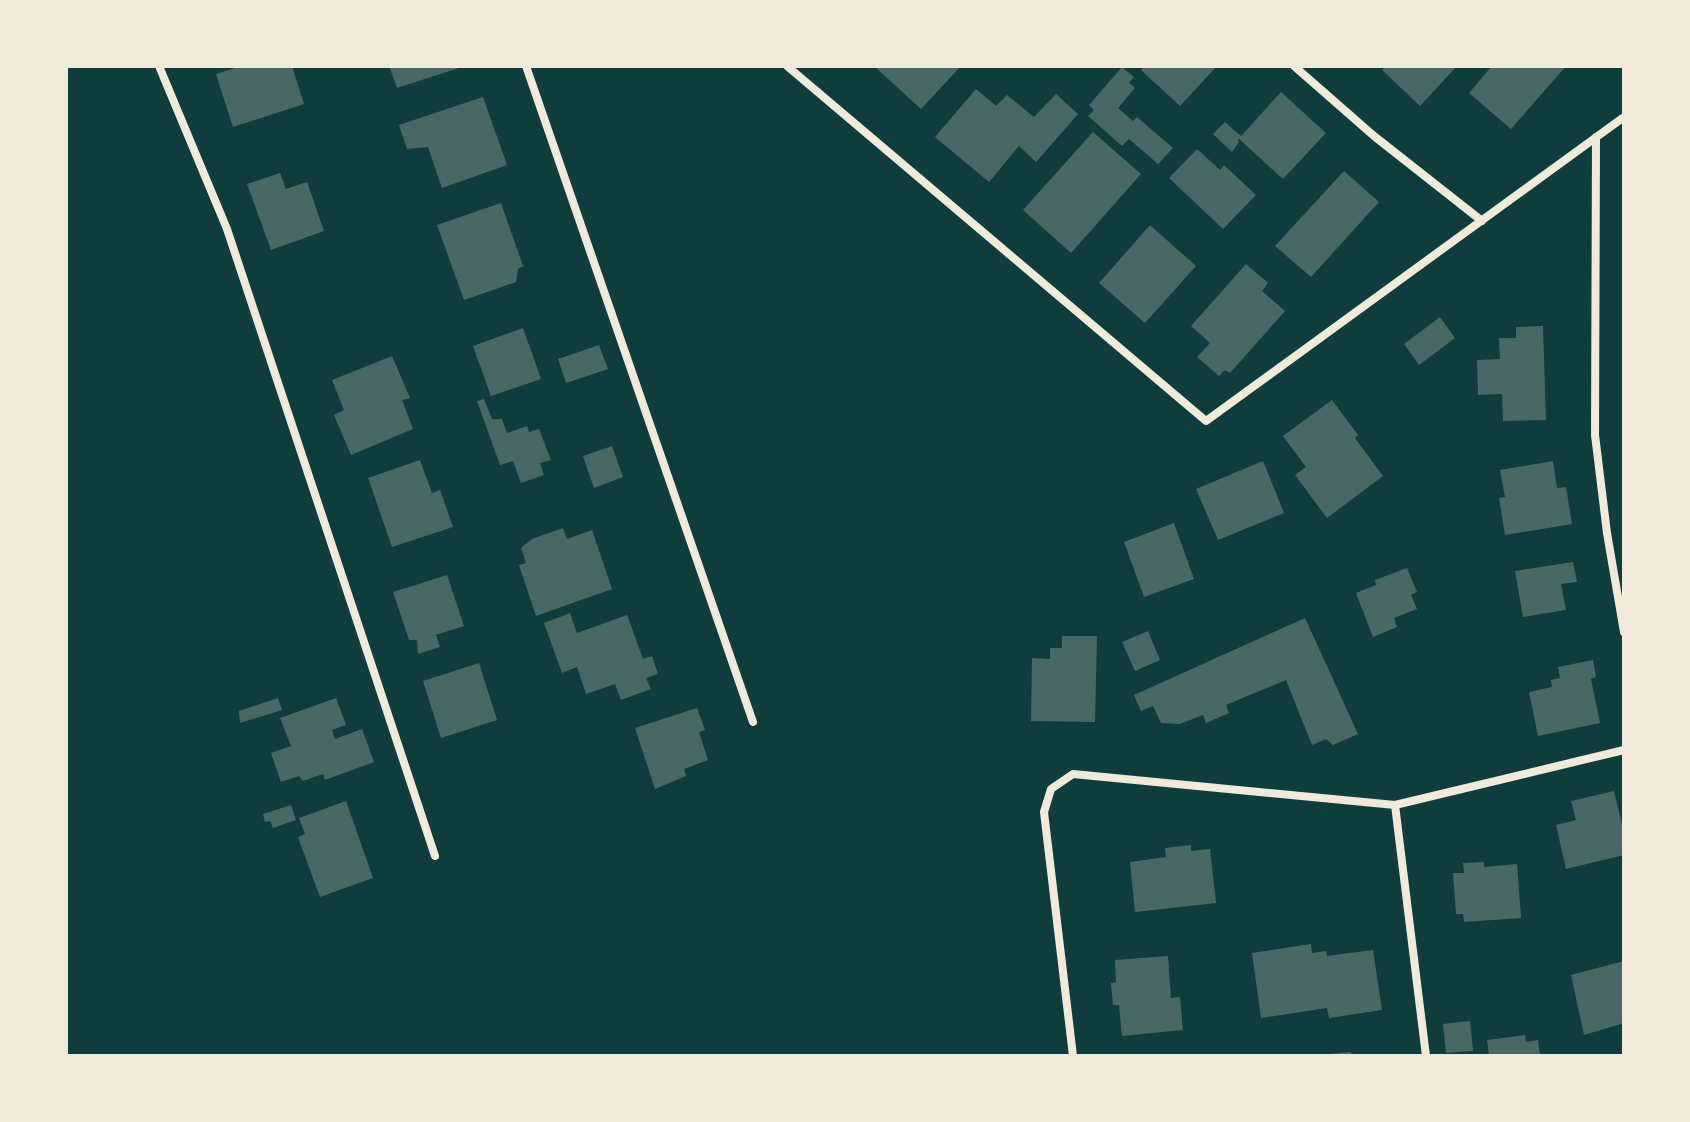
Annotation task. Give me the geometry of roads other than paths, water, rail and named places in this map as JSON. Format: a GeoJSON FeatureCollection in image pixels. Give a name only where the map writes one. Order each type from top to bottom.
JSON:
{"type":"FeatureCollection","features":[{"type":"Feature","properties":{"kind":"street"},"geometry":{"type":"LineString","coordinates":[[159,66],[227,229],[435,856]]}},
{"type":"Feature","properties":{"kind":"street"},"geometry":{"type":"LineString","coordinates":[[526,66],[753,722]]}},
{"type":"Feature","properties":{"kind":"street"},"geometry":{"type":"LineString","coordinates":[[787,66],[1206,421],[1624,117]]}},
{"type":"Feature","properties":{"kind":"street"},"geometry":{"type":"LineString","coordinates":[[1294,66],[1374,136],[1482,221]]}},
{"type":"Feature","properties":{"kind":"street"},"geometry":{"type":"LineString","coordinates":[[1596,137],[1595,435],[1607,533],[1624,632]]}},
{"type":"Feature","properties":{"kind":"street"},"geometry":{"type":"LineString","coordinates":[[1073,1056],[1044,812],[1051,789],[1073,774],[1395,805],[1624,750]]}},
{"type":"Feature","properties":{"kind":"street"},"geometry":{"type":"LineString","coordinates":[[1395,805],[1426,1056]]}}]}
